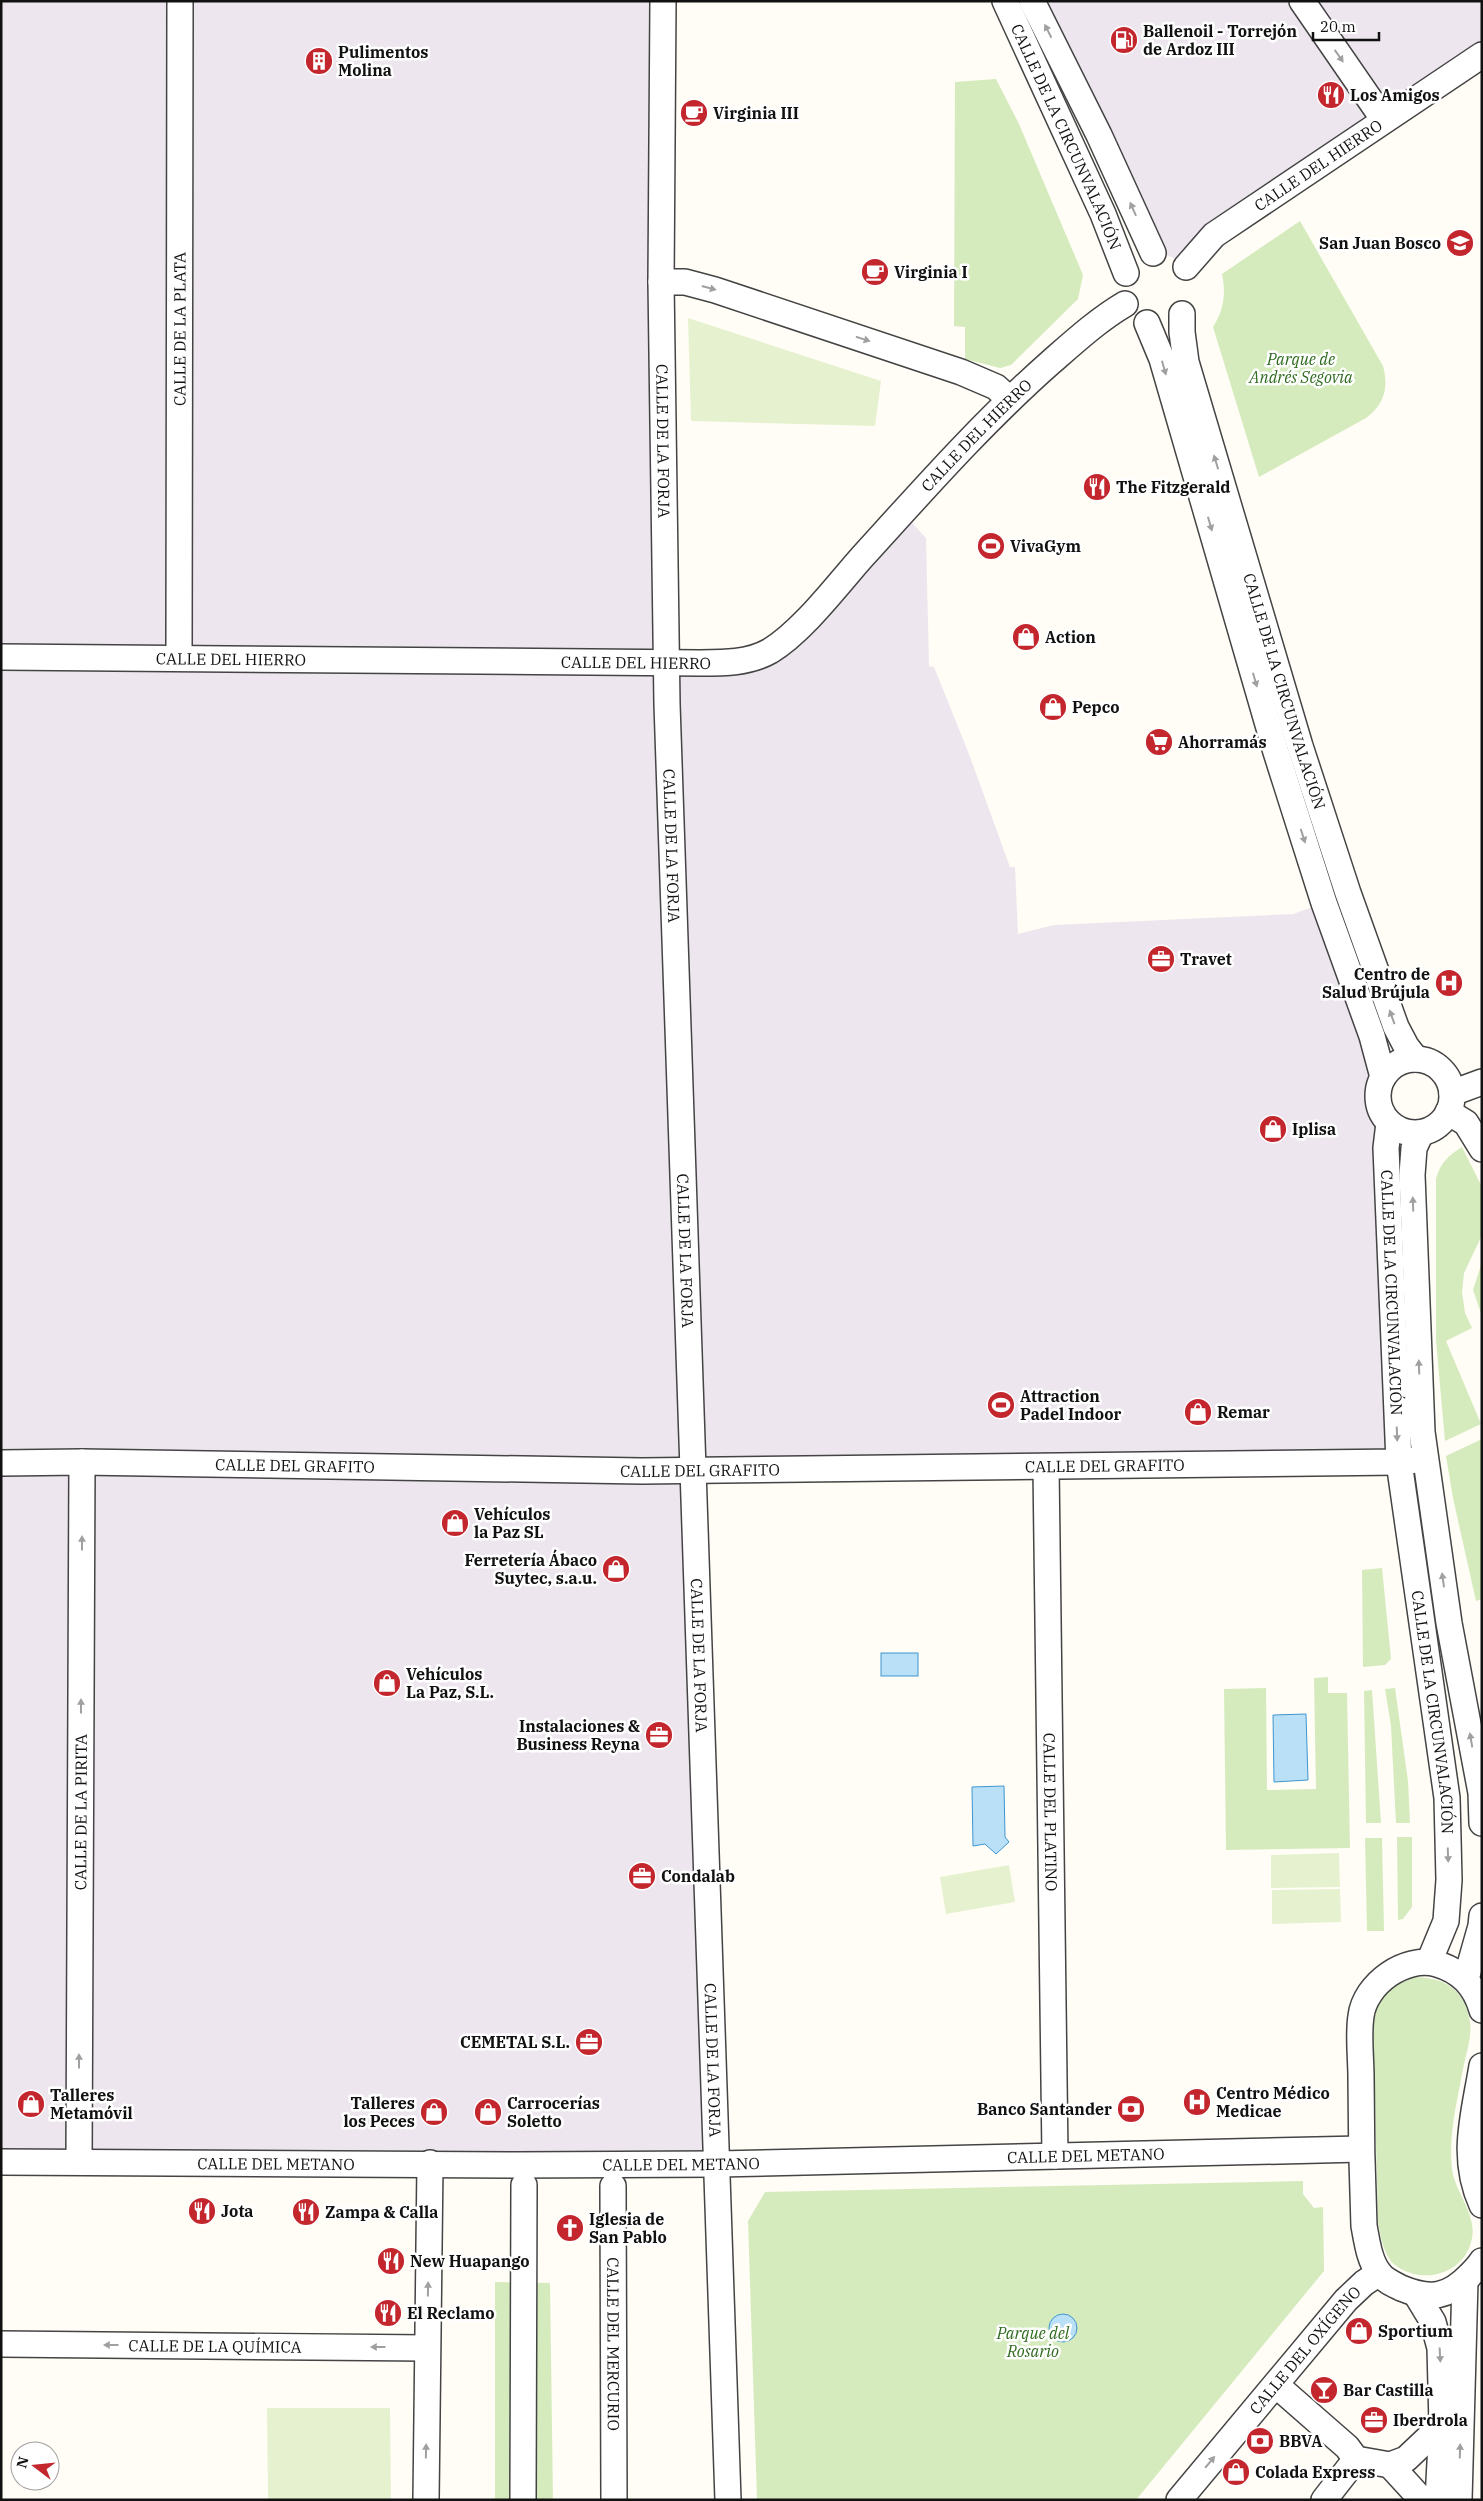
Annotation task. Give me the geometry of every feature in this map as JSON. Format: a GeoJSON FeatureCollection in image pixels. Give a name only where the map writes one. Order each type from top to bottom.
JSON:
{"type":"FeatureCollection","features":[{"type":"Feature","properties":{"kind":"street","name":"CALLE DE LA PLATA"},"geometry":{"type":"LineString","coordinates":[[179,657],[180,1]]}},
{"type":"Feature","properties":{"kind":"street","name":"CALLE DE LA FORJA"},"geometry":{"type":"LineString","coordinates":[[663,1],[661,282],[667,663],[692,1470],[718,2164],[728,2500]]}},
{"type":"Feature","properties":{"kind":"street","name":"CALLE DE LA CIRCUNVALACIÓN"},"geometry":{"type":"LineString","coordinates":[[1005,1],[1103,214],[1126,273]]}},
{"type":"Feature","properties":{"kind":"street","name":"CALLE DE LA CIRCUNVALACIÓN"},"geometry":{"type":"LineString","coordinates":[[1032,1],[1099,135],[1153,253]]}},
{"type":"Feature","properties":{"kind":"street"},"geometry":{"type":"LineString","coordinates":[[1302,1],[1384,120]]}},
{"type":"Feature","properties":{"kind":"street","name":"CALLE DEL HIERRO"},"geometry":{"type":"LineString","coordinates":[[1188,290],[1214,235],[1482,55]]}},
{"type":"Feature","properties":{"kind":"street"},"geometry":{"type":"LineString","coordinates":[[1153,253],[1171,256],[1188,290],[1166,323],[1147,323],[1131,313],[1125,304],[1122,285],[1126,273],[1137,260],[1153,253]]}},
{"type":"Feature","properties":{"kind":"street"},"geometry":{"type":"LineString","coordinates":[[661,282],[685,282],[715,290],[962,372],[996,387],[1009,399]]}},
{"type":"Feature","properties":{"kind":"street","name":"CALLE DE LA CIRCUNVALACIÓN"},"geometry":{"type":"LineString","coordinates":[[1188,290],[1186,362],[1300,746],[1348,893],[1396,1027],[1406,1046],[1416,1059]]}},
{"type":"Feature","properties":{"kind":"street","name":"CALLE DEL HIERRO"},"geometry":{"type":"LineString","coordinates":[[1,657],[734,663],[771,650],[814,611],[960,449],[1009,399],[1097,322],[1125,304]]}},
{"type":"Feature","properties":{"kind":"street","name":"CALLE DE LA CIRCUNVALACIÓN"},"geometry":{"type":"LineString","coordinates":[[1147,323],[1162,359],[1276,752],[1324,902],[1372,1036],[1383,1077]]}},
{"type":"Feature","properties":{"kind":"street"},"geometry":{"type":"LineString","coordinates":[[1416,1059],[1437,1066],[1449,1082],[1450,1102],[1438,1126],[1421,1133],[1404,1132],[1389,1123],[1383,1116],[1378,1099],[1379,1087],[1383,1077],[1397,1063],[1416,1059]]}},
{"type":"Feature","properties":{"kind":"street"},"geometry":{"type":"LineString","coordinates":[[1450,1102],[1482,1082]]}},
{"type":"Feature","properties":{"kind":"street"},"geometry":{"type":"LineString","coordinates":[[1450,1102],[1482,1149]]}},
{"type":"Feature","properties":{"kind":"street","name":"CALLE DE LA CIRCUNVALACIÓN"},"geometry":{"type":"LineString","coordinates":[[1389,1123],[1386,1148],[1399,1462],[1447,1798],[1449,1880],[1446,1921],[1429,1962]]}},
{"type":"Feature","properties":{"kind":"street","name":"CALLE DE LA CIRCUNVALACIÓN"},"geometry":{"type":"LineString","coordinates":[[1421,1133],[1414,1148],[1412,1175],[1422,1432],[1450,1623],[1481,1793],[1482,1823]]}},
{"type":"Feature","properties":{"kind":"street"},"geometry":{"type":"LineString","coordinates":[[1399,1462],[1425,1459]]}},
{"type":"Feature","properties":{"kind":"street","name":"CALLE DEL GRAFITO"},"geometry":{"type":"LineString","coordinates":[[1,1463],[82,1462],[692,1470],[1399,1462]]}},
{"type":"Feature","properties":{"kind":"street","name":"CALLE DE LA PIRITA"},"geometry":{"type":"LineString","coordinates":[[79,2162],[82,1462]]}},
{"type":"Feature","properties":{"kind":"street","name":"CALLE DEL PLATINO"},"geometry":{"type":"LineString","coordinates":[[1046,1467],[1055,2156]]}},
{"type":"Feature","properties":{"kind":"street"},"geometry":{"type":"LineString","coordinates":[[1466,1979],[1482,1916]]}},
{"type":"Feature","properties":{"kind":"street"},"geometry":{"type":"LineString","coordinates":[[1482,2010],[1478,1998],[1466,1979],[1450,1968],[1429,1962],[1404,1966],[1384,1978],[1370,1992],[1361,2015],[1361,2149],[1364,2226],[1369,2252],[1379,2273],[1391,2284],[1416,2294],[1432,2296],[1450,2293],[1482,2261]]}},
{"type":"Feature","properties":{"kind":"street"},"geometry":{"type":"LineString","coordinates":[[1482,2066],[1476,2124],[1469,2154],[1473,2185],[1482,2205]]}},
{"type":"Feature","properties":{"kind":"street","name":"CALLE DEL METANO"},"geometry":{"type":"LineString","coordinates":[[1,2162],[718,2164],[1361,2149]]}},
{"type":"Feature","properties":{"kind":"street"},"geometry":{"type":"LineString","coordinates":[[426,2500],[430,2163]]}},
{"type":"Feature","properties":{"kind":"street"},"geometry":{"type":"LineString","coordinates":[[522,2500],[524,2185]]}},
{"type":"Feature","properties":{"kind":"street","name":"CALLE DEL MERCURIO"},"geometry":{"type":"LineString","coordinates":[[613,2186],[614,2500]]}},
{"type":"Feature","properties":{"kind":"street","name":"CALLE DEL OXÍGENO"},"geometry":{"type":"LineString","coordinates":[[1179,2500],[1353,2293],[1379,2273]]}},
{"type":"Feature","properties":{"kind":"street"},"geometry":{"type":"LineString","coordinates":[[1458,2500],[1464,2281]]}},
{"type":"Feature","properties":{"kind":"street"},"geometry":{"type":"LineString","coordinates":[[1416,2294],[1433,2322],[1440,2348],[1442,2425],[1438,2500]]}},
{"type":"Feature","properties":{"kind":"street","name":"CALLE DE LA QUÍMICA"},"geometry":{"type":"LineString","coordinates":[[1,2344],[427,2348]]}},
{"type":"Feature","properties":{"kind":"street"},"geometry":{"type":"LineString","coordinates":[[1276,2385],[1347,2447],[1356,2459],[1390,2465],[1406,2459],[1442,2425]]}},
{"type":"Feature","properties":{"kind":"street"},"geometry":{"type":"LineString","coordinates":[[1324,2500],[1356,2459]]}},
{"type":"Feature","properties":{"kind":"street"},"geometry":{"type":"LineString","coordinates":[[1390,2465],[1422,2500]]}},
{"type":"Feature","properties":{"kind":"shaded area"},"geometry":{"type":"Polygon","coordinates":[[[1,1],[663,1],[667,663],[754,658],[903,513],[926,538],[929,666],[934,667],[969,754],[1010,867],[1015,867],[1018,934],[1054,925],[1293,914],[1324,903],[1379,1087],[1378,1099],[1383,1116],[1399,1462],[692,1470],[718,2164],[1,2162],[1,1]]]}},
{"type":"Feature","properties":{"kind":"shaded area"},"geometry":{"type":"Polygon","coordinates":[[[1032,1],[1482,1],[1482,55],[1178,260],[1162,253],[1032,1]]]}},
{"type":"Feature","properties":{"kind":"green space"},"geometry":{"type":"Polygon","coordinates":[[[996,79],[1019,124],[1083,275],[1078,299],[1011,365],[1000,368],[965,359],[965,327],[954,326],[955,82],[996,79]]]}},
{"type":"Feature","properties":{"kind":"green space","name":"Parque de Andrés Segovia"},"geometry":{"type":"Polygon","coordinates":[[[1300,221],[1383,366],[1385,389],[1381,402],[1366,418],[1259,477],[1213,327],[1220,314],[1223,302],[1222,274],[1300,221]]]}},
{"type":"Feature","properties":{"kind":"green space"},"geometry":{"type":"Polygon","coordinates":[[[688,318],[881,381],[875,426],[691,421],[688,318]]]}},
{"type":"Feature","properties":{"kind":"green space"},"geometry":{"type":"Polygon","coordinates":[[[1462,1147],[1482,1187],[1482,1235],[1464,1273],[1462,1292],[1465,1313],[1472,1328],[1446,1341],[1481,1424],[1445,1441],[1436,1341],[1436,1179],[1445,1160],[1462,1147]]]}},
{"type":"Feature","properties":{"kind":"green space"},"geometry":{"type":"Polygon","coordinates":[[[1482,1262],[1482,1316],[1473,1290],[1482,1262]]]}},
{"type":"Feature","properties":{"kind":"green space"},"geometry":{"type":"Polygon","coordinates":[[[1482,1439],[1482,1599],[1476,1601],[1453,1498],[1446,1456],[1482,1439]]]}},
{"type":"Feature","properties":{"kind":"green space"},"geometry":{"type":"Polygon","coordinates":[[[1382,1568],[1391,1659],[1385,1665],[1363,1667],[1362,1570],[1382,1568]]]}},
{"type":"Feature","properties":{"kind":"green space"},"geometry":{"type":"Polygon","coordinates":[[[1328,1677],[1328,1693],[1347,1693],[1350,1848],[1226,1850],[1224,1689],[1266,1688],[1267,1790],[1316,1789],[1314,1678],[1328,1677]]]}},
{"type":"Feature","properties":{"kind":"green space"},"geometry":{"type":"Polygon","coordinates":[[[1395,1688],[1408,1781],[1410,1823],[1396,1823],[1391,1726],[1385,1689],[1395,1688]]]}},
{"type":"Feature","properties":{"kind":"green space"},"geometry":{"type":"Polygon","coordinates":[[[1372,1690],[1381,1823],[1366,1823],[1364,1691],[1372,1690]]]}},
{"type":"Feature","properties":{"kind":"green space"},"geometry":{"type":"Polygon","coordinates":[[[1397,1837],[1412,1837],[1412,1907],[1403,1919],[1398,1920],[1397,1837]]]}},
{"type":"Feature","properties":{"kind":"green space"},"geometry":{"type":"Polygon","coordinates":[[[1365,1838],[1382,1838],[1384,1931],[1367,1931],[1365,1838]]]}},
{"type":"Feature","properties":{"kind":"green space"},"geometry":{"type":"Polygon","coordinates":[[[1339,1853],[1340,1887],[1271,1888],[1271,1855],[1339,1853]]]}},
{"type":"Feature","properties":{"kind":"green space"},"geometry":{"type":"Polygon","coordinates":[[[1009,1865],[1015,1902],[946,1914],[940,1877],[1009,1865]]]}},
{"type":"Feature","properties":{"kind":"green space"},"geometry":{"type":"Polygon","coordinates":[[[1340,1889],[1341,1922],[1272,1924],[1272,1890],[1340,1889]]]}},
{"type":"Feature","properties":{"kind":"green space"},"geometry":{"type":"Polygon","coordinates":[[[1407,1977],[1420,1977],[1441,1981],[1449,1986],[1463,2000],[1470,2022],[1469,2043],[1454,2116],[1451,2156],[1454,2178],[1469,2212],[1473,2229],[1472,2238],[1468,2250],[1452,2268],[1430,2275],[1418,2275],[1406,2271],[1391,2261],[1384,2246],[1378,2223],[1373,2018],[1381,1997],[1389,1988],[1407,1977]]]}},
{"type":"Feature","properties":{"kind":"green space","name":"Parque del Rosario"},"geometry":{"type":"Polygon","coordinates":[[[1303,2181],[1303,2194],[1314,2208],[1323,2207],[1324,2271],[1136,2500],[757,2500],[748,2221],[765,2192],[1303,2181]]]}},
{"type":"Feature","properties":{"kind":"green space"},"geometry":{"type":"Polygon","coordinates":[[[495,2282],[550,2283],[553,2500],[495,2500],[495,2282]]]}},
{"type":"Feature","properties":{"kind":"green space"},"geometry":{"type":"Polygon","coordinates":[[[267,2408],[390,2408],[391,2500],[268,2500],[267,2408]]]}},
{"type":"Feature","properties":{"kind":"water"},"geometry":{"type":"Polygon","coordinates":[[[881,1653],[918,1653],[918,1676],[881,1676],[881,1653]]]}},
{"type":"Feature","properties":{"kind":"water"},"geometry":{"type":"Polygon","coordinates":[[[1306,1714],[1308,1780],[1274,1782],[1273,1715],[1306,1714]]]}},
{"type":"Feature","properties":{"kind":"water"},"geometry":{"type":"Polygon","coordinates":[[[1004,1786],[1005,1837],[1009,1842],[996,1854],[985,1844],[973,1846],[972,1787],[1004,1786]]]}},
{"type":"Feature","properties":{"kind":"water"},"geometry":{"type":"Polygon","coordinates":[[[1063,2314],[1073,2318],[1077,2328],[1073,2338],[1063,2342],[1053,2338],[1049,2328],[1053,2318],[1063,2314]]]}},
{"type":"Feature","properties":{"kind":"place","name":"Ballenoil - Torrejón de Ardoz III"},"geometry":{"type":"Point","coordinates":[1124,40]}},
{"type":"Feature","properties":{"kind":"place","name":"Pulimentos Molina"},"geometry":{"type":"Point","coordinates":[319,61]}},
{"type":"Feature","properties":{"kind":"place","name":"Los Amigos"},"geometry":{"type":"Point","coordinates":[1331,95]}},
{"type":"Feature","properties":{"kind":"place","name":"Virginia III"},"geometry":{"type":"Point","coordinates":[694,113]}},
{"type":"Feature","properties":{"kind":"place","name":"San Juan Bosco"},"geometry":{"type":"Point","coordinates":[1460,243]}},
{"type":"Feature","properties":{"kind":"place","name":"Virginia I"},"geometry":{"type":"Point","coordinates":[875,272]}},
{"type":"Feature","properties":{"kind":"place","name":"The Fitzgerald"},"geometry":{"type":"Point","coordinates":[1097,487]}},
{"type":"Feature","properties":{"kind":"place","name":"VivaGym"},"geometry":{"type":"Point","coordinates":[991,546]}},
{"type":"Feature","properties":{"kind":"place","name":"Action"},"geometry":{"type":"Point","coordinates":[1026,637]}},
{"type":"Feature","properties":{"kind":"place","name":"Pepco"},"geometry":{"type":"Point","coordinates":[1053,707]}},
{"type":"Feature","properties":{"kind":"place","name":"Ahorramás"},"geometry":{"type":"Point","coordinates":[1159,742]}},
{"type":"Feature","properties":{"kind":"place","name":"Travet"},"geometry":{"type":"Point","coordinates":[1161,959]}},
{"type":"Feature","properties":{"kind":"place","name":"Centro de Salud Brújula"},"geometry":{"type":"Point","coordinates":[1449,983]}},
{"type":"Feature","properties":{"kind":"place","name":"Iplisa"},"geometry":{"type":"Point","coordinates":[1273,1129]}},
{"type":"Feature","properties":{"kind":"place","name":"Attraction Padel Indoor"},"geometry":{"type":"Point","coordinates":[1001,1405]}},
{"type":"Feature","properties":{"kind":"place","name":"Remar"},"geometry":{"type":"Point","coordinates":[1198,1412]}},
{"type":"Feature","properties":{"kind":"place","name":"Vehículos la Paz SL"},"geometry":{"type":"Point","coordinates":[455,1523]}},
{"type":"Feature","properties":{"kind":"place","name":"Ferretería Ábaco Suytec, s.a.u."},"geometry":{"type":"Point","coordinates":[616,1569]}},
{"type":"Feature","properties":{"kind":"place","name":"Vehículos La Paz, S.L."},"geometry":{"type":"Point","coordinates":[387,1683]}},
{"type":"Feature","properties":{"kind":"place","name":"Instalaciones & Business Reyna"},"geometry":{"type":"Point","coordinates":[659,1735]}},
{"type":"Feature","properties":{"kind":"place","name":"Condalab"},"geometry":{"type":"Point","coordinates":[642,1876]}},
{"type":"Feature","properties":{"kind":"place","name":"CEMETAL S.L."},"geometry":{"type":"Point","coordinates":[589,2042]}},
{"type":"Feature","properties":{"kind":"place","name":"Centro Médico Medicae"},"geometry":{"type":"Point","coordinates":[1197,2102]}},
{"type":"Feature","properties":{"kind":"place","name":"Talleres Metamóvil"},"geometry":{"type":"Point","coordinates":[31,2104]}},
{"type":"Feature","properties":{"kind":"place","name":"Banco Santander"},"geometry":{"type":"Point","coordinates":[1131,2109]}},
{"type":"Feature","properties":{"kind":"place","name":"Talleres los Peces"},"geometry":{"type":"Point","coordinates":[434,2112]}},
{"type":"Feature","properties":{"kind":"place","name":"Carrocerías Soletto"},"geometry":{"type":"Point","coordinates":[488,2112]}},
{"type":"Feature","properties":{"kind":"place","name":"Jota"},"geometry":{"type":"Point","coordinates":[202,2211]}},
{"type":"Feature","properties":{"kind":"place","name":"Zampa & Calla"},"geometry":{"type":"Point","coordinates":[306,2212]}},
{"type":"Feature","properties":{"kind":"place","name":"Iglesia de San Pablo"},"geometry":{"type":"Point","coordinates":[570,2228]}},
{"type":"Feature","properties":{"kind":"place","name":"New Huapango"},"geometry":{"type":"Point","coordinates":[391,2261]}},
{"type":"Feature","properties":{"kind":"place","name":"El Reclamo"},"geometry":{"type":"Point","coordinates":[388,2313]}},
{"type":"Feature","properties":{"kind":"place","name":"Sportium"},"geometry":{"type":"Point","coordinates":[1359,2331]}},
{"type":"Feature","properties":{"kind":"place","name":"Bar Castilla"},"geometry":{"type":"Point","coordinates":[1324,2390]}},
{"type":"Feature","properties":{"kind":"place","name":"Iberdrola"},"geometry":{"type":"Point","coordinates":[1374,2420]}},
{"type":"Feature","properties":{"kind":"place","name":"BBVA"},"geometry":{"type":"Point","coordinates":[1260,2441]}},
{"type":"Feature","properties":{"kind":"place","name":"Colada Express"},"geometry":{"type":"Point","coordinates":[1236,2472]}}]}
